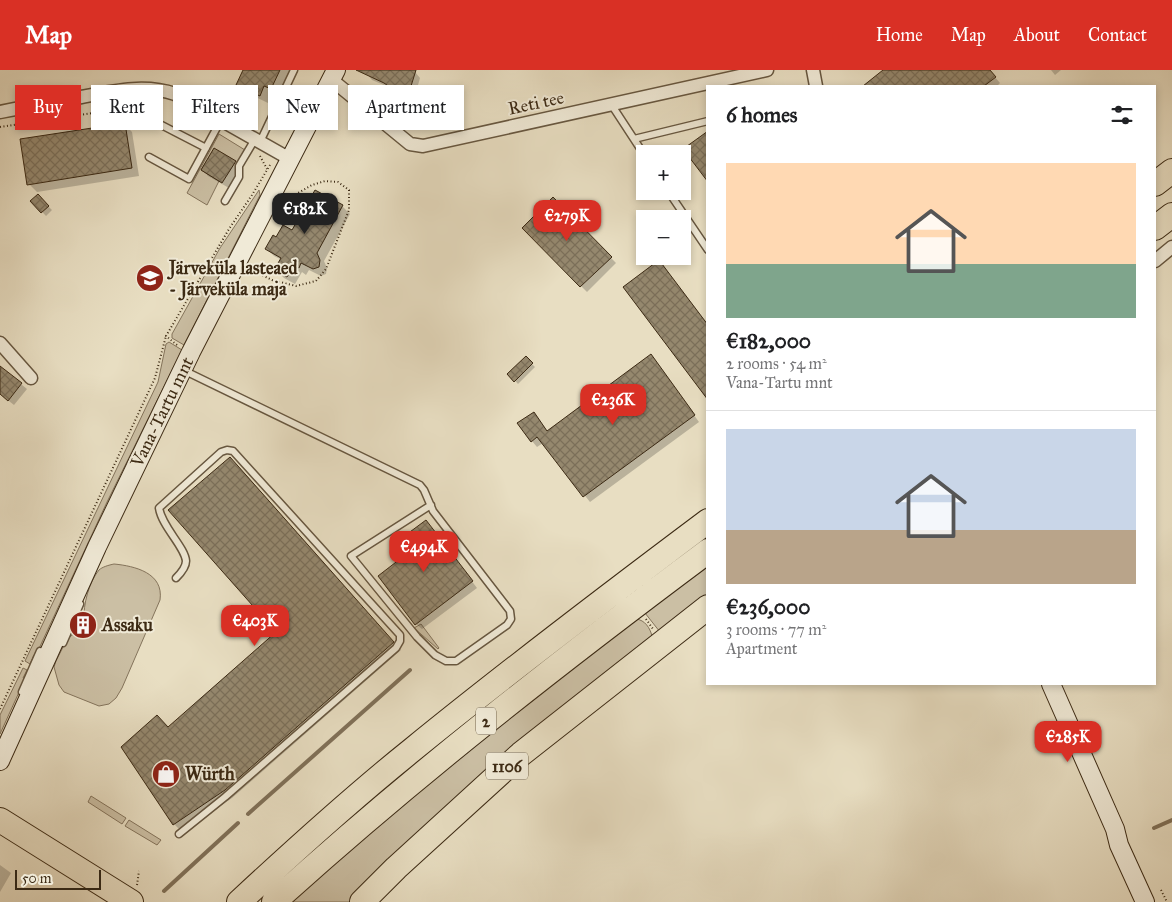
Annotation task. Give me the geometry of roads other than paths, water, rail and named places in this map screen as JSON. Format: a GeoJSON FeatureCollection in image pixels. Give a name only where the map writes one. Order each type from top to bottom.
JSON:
{"type":"FeatureCollection","features":[{"type":"Feature","properties":{"kind":"highway"},"geometry":{"type":"LineString","coordinates":[[1156,183],[1172,171]]}},
{"type":"Feature","properties":{"kind":"highway"},"geometry":{"type":"LineString","coordinates":[[1156,214],[1172,202]]}},
{"type":"Feature","properties":{"kind":"highway"},"geometry":{"type":"LineString","coordinates":[[1156,227],[1172,215]]}},
{"type":"Feature","properties":{"kind":"highway","name":"2"},"geometry":{"type":"LineString","coordinates":[[239,902],[410,751],[630,575],[706,521]]}},
{"type":"Feature","properties":{"kind":"highway","name":"2"},"geometry":{"type":"LineString","coordinates":[[274,902],[369,818],[449,752],[582,646],[706,553]]}},
{"type":"Feature","properties":{"kind":"highway","name":"1106"},"geometry":{"type":"LineString","coordinates":[[362,902],[396,868],[521,754],[706,609]]}},
{"type":"Feature","properties":{"kind":"highway"},"geometry":{"type":"LineString","coordinates":[[0,820],[131,902]]}},
{"type":"Feature","properties":{"kind":"highway"},"geometry":{"type":"LineString","coordinates":[[221,902],[246,882],[281,863]]}},
{"type":"Feature","properties":{"kind":"street","name":"Reti tee"},"geometry":{"type":"LineString","coordinates":[[334,75],[410,144],[423,146],[768,70]]}},
{"type":"Feature","properties":{"kind":"street"},"geometry":{"type":"LineString","coordinates":[[813,70],[816,85]]}},
{"type":"Feature","properties":{"kind":"street","name":"Vana-Tartu mnt"},"geometry":{"type":"LineString","coordinates":[[3,754],[97,547],[182,369],[266,206],[281,160],[334,75]]}},
{"type":"Feature","properties":{"kind":"street"},"geometry":{"type":"LineString","coordinates":[[0,112],[91,96]]}},
{"type":"Feature","properties":{"kind":"street"},"geometry":{"type":"LineString","coordinates":[[239,130],[257,140],[281,160]]}},
{"type":"Feature","properties":{"kind":"street"},"geometry":{"type":"LineString","coordinates":[[1156,259],[1172,247]]}},
{"type":"Feature","properties":{"kind":"street"},"geometry":{"type":"LineString","coordinates":[[0,343],[32,378]]}},
{"type":"Feature","properties":{"kind":"street"},"geometry":{"type":"LineString","coordinates":[[1051,685],[1116,829],[1157,896]]}},
{"type":"Feature","properties":{"kind":"street"},"geometry":{"type":"LineString","coordinates":[[1116,829],[1119,845],[1145,902]]}},
{"type":"Feature","properties":{"kind":"lane"},"geometry":{"type":"LineString","coordinates":[[225,201],[238,177],[239,166],[257,140],[294,70]]}},
{"type":"Feature","properties":{"kind":"lane"},"geometry":{"type":"LineString","coordinates":[[611,104],[638,145]]}},
{"type":"Feature","properties":{"kind":"lane"},"geometry":{"type":"LineString","coordinates":[[634,138],[706,121]]}},
{"type":"Feature","properties":{"kind":"lane"},"geometry":{"type":"LineString","coordinates":[[163,126],[206,148]]}},
{"type":"Feature","properties":{"kind":"lane"},"geometry":{"type":"LineString","coordinates":[[149,157],[189,179],[216,130]]}},
{"type":"Feature","properties":{"kind":"lane"},"geometry":{"type":"LineString","coordinates":[[674,200],[706,247]]}},
{"type":"Feature","properties":{"kind":"lane"},"geometry":{"type":"LineString","coordinates":[[182,369],[420,485],[424,490],[431,505],[433,511],[510,611],[511,619],[507,625],[456,661],[446,661],[435,655],[417,637],[351,556],[431,505]]}},
{"type":"Feature","properties":{"kind":"lane"},"geometry":{"type":"LineString","coordinates":[[176,578],[183,570],[186,562],[183,552],[161,518],[159,508],[221,452],[233,450],[400,635],[400,641],[396,648],[225,797],[178,834]]}},
{"type":"Feature","properties":{"kind":"lane"},"geometry":{"type":"LineString","coordinates":[[682,530],[706,521]]}},
{"type":"Feature","properties":{"kind":"lane"},"geometry":{"type":"LineString","coordinates":[[85,593],[97,547]]}},
{"type":"Feature","properties":{"kind":"lane"},"geometry":{"type":"LineString","coordinates":[[52,629],[97,547]]}},
{"type":"Feature","properties":{"kind":"lane"},"geometry":{"type":"LineString","coordinates":[[59,651],[81,601]]}},
{"type":"Feature","properties":{"kind":"lane"},"geometry":{"type":"LineString","coordinates":[[18,701],[44,645]]}},
{"type":"Feature","properties":{"kind":"lane"},"geometry":{"type":"LineString","coordinates":[[33,687],[51,667]]}},
{"type":"Feature","properties":{"kind":"lane"},"geometry":{"type":"LineString","coordinates":[[3,754],[11,718]]}},
{"type":"Feature","properties":{"kind":"waterway"},"geometry":{"type":"LineString","coordinates":[[248,814],[410,670]]}},
{"type":"Feature","properties":{"kind":"waterway"},"geometry":{"type":"LineString","coordinates":[[1154,828],[1172,820]]}},
{"type":"Feature","properties":{"kind":"waterway"},"geometry":{"type":"LineString","coordinates":[[164,891],[238,823]]}},
{"type":"Feature","properties":{"kind":"place","name":"Järveküla lasteaed - Järveküla maja"},"geometry":{"type":"Point","coordinates":[150,278]}},
{"type":"Feature","properties":{"kind":"place","name":"Assaku"},"geometry":{"type":"Point","coordinates":[83,625]}},
{"type":"Feature","properties":{"kind":"place","name":"Würth"},"geometry":{"type":"Point","coordinates":[166,774]}}]}
